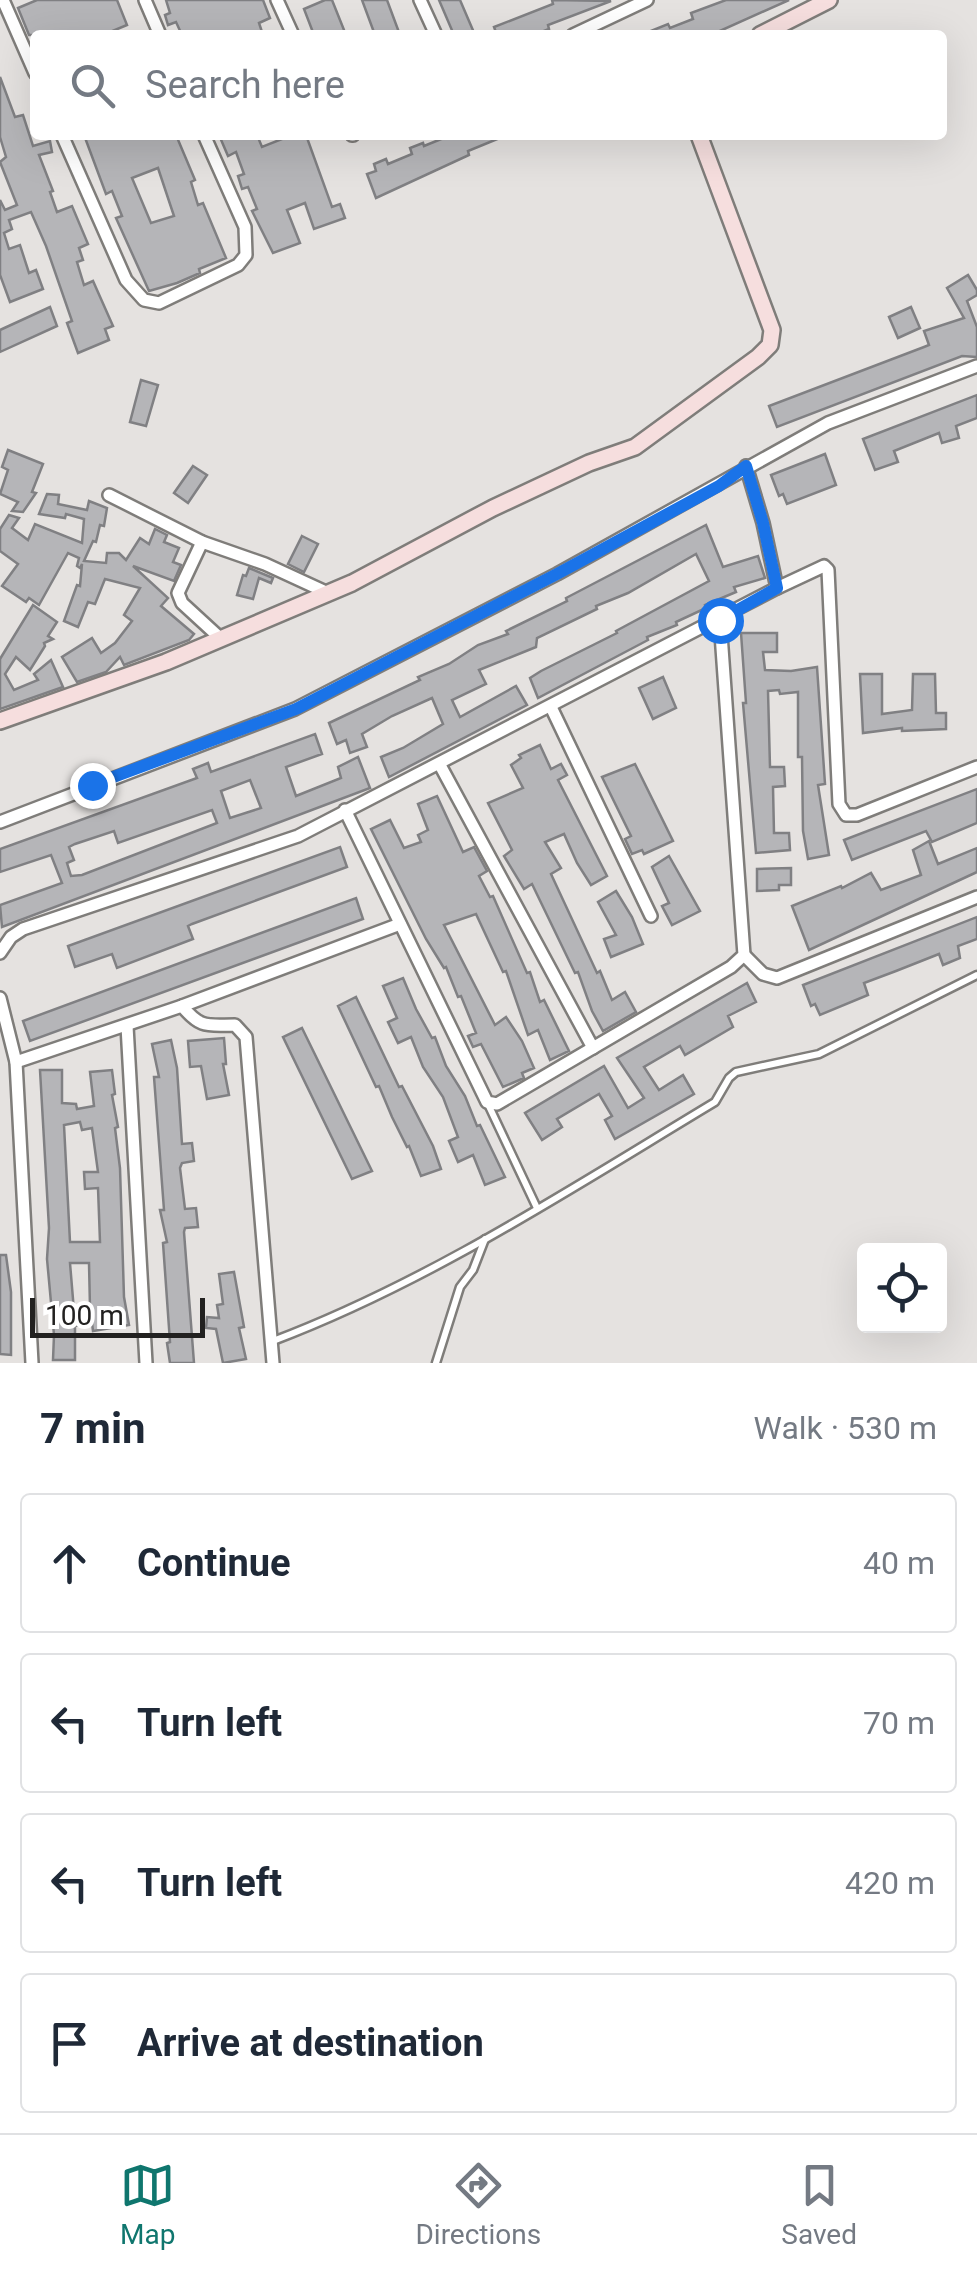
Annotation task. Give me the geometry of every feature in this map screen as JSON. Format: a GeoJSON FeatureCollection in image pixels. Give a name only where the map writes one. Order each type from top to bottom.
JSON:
{"type":"FeatureCollection","features":[{"type":"Feature","properties":{"kind":"street"},"geometry":{"type":"LineString","coordinates":[[3,0],[30,62]]}},
{"type":"Feature","properties":{"kind":"street"},"geometry":{"type":"LineString","coordinates":[[145,0],[158,30]]}},
{"type":"Feature","properties":{"kind":"street"},"geometry":{"type":"LineString","coordinates":[[277,0],[291,30]]}},
{"type":"Feature","properties":{"kind":"street"},"geometry":{"type":"LineString","coordinates":[[420,0],[434,30]]}},
{"type":"Feature","properties":{"kind":"street"},"geometry":{"type":"LineString","coordinates":[[584,30],[647,0]]}},
{"type":"Feature","properties":{"kind":"street"},"geometry":{"type":"LineString","coordinates":[[770,30],[829,0]]}},
{"type":"Feature","properties":{"kind":"street"},"geometry":{"type":"LineString","coordinates":[[64,140],[126,280],[144,300],[159,303],[238,266],[246,255],[245,227],[206,140]]}},
{"type":"Feature","properties":{"kind":"street"},"geometry":{"type":"LineString","coordinates":[[0,720],[166,662],[328,592],[493,508],[589,463],[635,447],[732,379],[770,345],[772,330],[701,140]]}},
{"type":"Feature","properties":{"kind":"street"},"geometry":{"type":"LineString","coordinates":[[0,822],[296,709],[557,574],[828,423],[977,366]]}},
{"type":"Feature","properties":{"kind":"street"},"geometry":{"type":"LineString","coordinates":[[746,466],[777,588]]}},
{"type":"Feature","properties":{"kind":"street"},"geometry":{"type":"LineString","coordinates":[[109,494],[202,542],[328,592]]}},
{"type":"Feature","properties":{"kind":"street"},"geometry":{"type":"LineString","coordinates":[[202,542],[178,593],[182,602],[219,638]]}},
{"type":"Feature","properties":{"kind":"street"},"geometry":{"type":"LineString","coordinates":[[0,953],[11,937],[24,930],[298,836],[824,566],[828,570],[839,804],[846,815],[857,816],[977,767]]}},
{"type":"Feature","properties":{"kind":"street"},"geometry":{"type":"LineString","coordinates":[[720,620],[744,955],[763,974],[777,978],[977,897]]}},
{"type":"Feature","properties":{"kind":"street"},"geometry":{"type":"LineString","coordinates":[[550,707],[650,916]]}},
{"type":"Feature","properties":{"kind":"street"},"geometry":{"type":"LineString","coordinates":[[440,766],[592,1048]]}},
{"type":"Feature","properties":{"kind":"street"},"geometry":{"type":"LineString","coordinates":[[344,810],[487,1102],[497,1104],[731,967],[744,955]]}},
{"type":"Feature","properties":{"kind":"street"},"geometry":{"type":"LineString","coordinates":[[16,1062],[127,1026],[400,924]]}},
{"type":"Feature","properties":{"kind":"street"},"geometry":{"type":"LineString","coordinates":[[0,998],[16,1062],[32,1363]]}},
{"type":"Feature","properties":{"kind":"street"},"geometry":{"type":"LineString","coordinates":[[182,1006],[202,1026],[234,1025],[246,1037],[273,1363]]}},
{"type":"Feature","properties":{"kind":"street"},"geometry":{"type":"LineString","coordinates":[[127,1026],[146,1363]]}},
{"type":"Feature","properties":{"kind":"lane"},"geometry":{"type":"LineString","coordinates":[[273,1341],[319,1324],[485,1240],[715,1102],[736,1072],[819,1054],[977,975]]}},
{"type":"Feature","properties":{"kind":"lane"},"geometry":{"type":"LineString","coordinates":[[487,1102],[538,1208]]}},
{"type":"Feature","properties":{"kind":"lane"},"geometry":{"type":"LineString","coordinates":[[436,1363],[460,1286],[485,1240]]}},
{"type":"Feature","properties":{"kind":"building"},"geometry":{"type":"Polygon","coordinates":[[[37,0],[117,0],[127,25],[115,30],[30,30],[29,35],[18,8],[37,0]]]}},
{"type":"Feature","properties":{"kind":"building"},"geometry":{"type":"Polygon","coordinates":[[[166,0],[263,0],[270,18],[259,23],[261,30],[180,30],[176,22],[168,25],[165,15],[170,13],[166,0]]]}},
{"type":"Feature","properties":{"kind":"building"},"geometry":{"type":"Polygon","coordinates":[[[332,0],[344,30],[312,30],[304,9],[332,0]]]}},
{"type":"Feature","properties":{"kind":"building"},"geometry":{"type":"Polygon","coordinates":[[[362,0],[387,0],[398,30],[373,30],[362,0]]]}},
{"type":"Feature","properties":{"kind":"building"},"geometry":{"type":"Polygon","coordinates":[[[439,0],[460,0],[473,30],[452,30],[439,0]]]}},
{"type":"Feature","properties":{"kind":"building"},"geometry":{"type":"Polygon","coordinates":[[[552,0],[611,1],[548,25],[546,30],[495,30],[494,27],[553,4],[552,0]]]}},
{"type":"Feature","properties":{"kind":"building"},"geometry":{"type":"Polygon","coordinates":[[[726,0],[789,0],[722,30],[653,30],[693,19],[691,13],[726,0]]]}},
{"type":"Feature","properties":{"kind":"building"},"geometry":{"type":"Polygon","coordinates":[[[0,77],[15,117],[23,115],[33,146],[50,141],[52,152],[39,155],[57,212],[72,206],[88,244],[79,248],[83,260],[77,262],[84,285],[93,281],[113,326],[105,329],[109,340],[78,353],[67,323],[72,321],[31,212],[9,220],[12,229],[4,233],[9,249],[20,245],[29,273],[36,270],[43,289],[10,302],[0,275],[0,200],[5,210],[17,205],[0,162],[6,157],[0,137],[0,77]]]}},
{"type":"Feature","properties":{"kind":"building"},"geometry":{"type":"Polygon","coordinates":[[[86,140],[178,140],[195,180],[191,182],[198,205],[203,203],[226,258],[177,283],[149,291],[116,218],[122,216],[112,191],[106,194],[86,140]],[[158,168],[132,178],[151,223],[174,216],[158,168]]]}},
{"type":"Feature","properties":{"kind":"building"},"geometry":{"type":"Polygon","coordinates":[[[221,140],[259,140],[262,147],[280,140],[308,140],[332,207],[340,204],[345,218],[314,229],[305,203],[287,210],[300,243],[273,253],[252,211],[257,209],[248,187],[242,189],[238,176],[244,174],[236,152],[228,156],[221,140]]]}},
{"type":"Feature","properties":{"kind":"building"},"geometry":{"type":"Polygon","coordinates":[[[439,140],[495,140],[376,198],[367,174],[376,171],[374,164],[386,159],[388,164],[412,154],[410,148],[423,143],[424,146],[439,140]]]}},
{"type":"Feature","properties":{"kind":"building"},"geometry":{"type":"Polygon","coordinates":[[[968,275],[977,290],[977,295],[967,301],[977,327],[977,357],[962,356],[777,427],[769,406],[929,345],[924,331],[964,318],[947,288],[968,275]]]}},
{"type":"Feature","properties":{"kind":"building"},"geometry":{"type":"Polygon","coordinates":[[[50,307],[57,326],[0,352],[0,330],[50,307]]]}},
{"type":"Feature","properties":{"kind":"building"},"geometry":{"type":"Polygon","coordinates":[[[911,307],[920,328],[898,338],[889,317],[911,307]]]}},
{"type":"Feature","properties":{"kind":"building"},"geometry":{"type":"Polygon","coordinates":[[[141,380],[158,385],[146,426],[130,422],[141,380]]]}},
{"type":"Feature","properties":{"kind":"building"},"geometry":{"type":"Polygon","coordinates":[[[977,395],[977,418],[956,426],[959,438],[942,443],[939,433],[894,451],[898,462],[875,470],[863,439],[977,395]]]}},
{"type":"Feature","properties":{"kind":"building"},"geometry":{"type":"Polygon","coordinates":[[[8,450],[43,464],[32,492],[36,493],[23,512],[12,511],[18,502],[0,494],[8,470],[2,467],[8,450]]]}},
{"type":"Feature","properties":{"kind":"building"},"geometry":{"type":"Polygon","coordinates":[[[825,454],[836,485],[787,504],[783,494],[779,496],[771,475],[825,454]]]}},
{"type":"Feature","properties":{"kind":"building"},"geometry":{"type":"Polygon","coordinates":[[[193,466],[207,475],[188,503],[174,493],[193,466]]]}},
{"type":"Feature","properties":{"kind":"building"},"geometry":{"type":"Polygon","coordinates":[[[47,494],[59,495],[58,504],[87,510],[89,501],[107,508],[104,526],[100,525],[96,542],[93,541],[84,561],[106,563],[107,553],[119,553],[126,560],[140,538],[149,544],[155,529],[167,535],[164,542],[179,548],[173,562],[181,565],[174,581],[133,566],[168,598],[161,606],[194,634],[189,640],[124,665],[120,657],[106,672],[77,682],[62,657],[92,638],[101,653],[115,643],[132,621],[124,615],[140,588],[105,579],[95,604],[88,602],[78,627],[64,621],[77,585],[80,586],[79,558],[68,553],[39,605],[29,598],[26,602],[2,586],[18,564],[0,551],[0,529],[9,515],[19,518],[12,528],[28,540],[35,524],[82,543],[84,519],[39,514],[47,494]]]}},
{"type":"Feature","properties":{"kind":"building"},"geometry":{"type":"Polygon","coordinates":[[[706,525],[723,567],[758,556],[765,578],[734,587],[736,592],[705,605],[706,608],[676,622],[677,625],[647,637],[648,640],[538,698],[530,678],[709,581],[696,554],[628,593],[596,606],[597,609],[537,638],[536,647],[479,670],[486,684],[452,700],[460,717],[516,686],[527,705],[389,777],[381,757],[443,724],[432,698],[362,734],[367,747],[350,753],[346,740],[337,744],[329,723],[420,680],[418,677],[449,664],[478,645],[508,634],[506,631],[706,525]]]}},
{"type":"Feature","properties":{"kind":"building"},"geometry":{"type":"Polygon","coordinates":[[[302,536],[318,544],[304,572],[288,564],[302,536]]]}},
{"type":"Feature","properties":{"kind":"building"},"geometry":{"type":"Polygon","coordinates":[[[249,568],[273,578],[271,583],[259,578],[253,599],[237,595],[249,568]]]}},
{"type":"Feature","properties":{"kind":"building"},"geometry":{"type":"Polygon","coordinates":[[[33,605],[57,622],[48,636],[53,639],[44,643],[30,670],[16,657],[5,674],[14,690],[38,680],[34,674],[51,660],[63,687],[0,709],[0,659],[33,605]]]}},
{"type":"Feature","properties":{"kind":"building"},"geometry":{"type":"Polygon","coordinates":[[[741,633],[777,633],[777,652],[763,652],[765,670],[817,667],[825,784],[818,785],[829,855],[808,859],[803,831],[802,757],[798,757],[798,692],[780,694],[779,690],[768,691],[770,767],[784,767],[785,786],[773,787],[774,833],[789,833],[790,850],[756,853],[741,633]]]}},
{"type":"Feature","properties":{"kind":"building"},"geometry":{"type":"Polygon","coordinates":[[[860,674],[882,674],[882,714],[912,710],[913,674],[935,674],[936,713],[946,713],[946,729],[902,728],[863,733],[860,674]]]}},
{"type":"Feature","properties":{"kind":"building"},"geometry":{"type":"Polygon","coordinates":[[[663,677],[676,708],[653,719],[639,688],[663,677]]]}},
{"type":"Feature","properties":{"kind":"building"},"geometry":{"type":"Polygon","coordinates":[[[315,734],[322,754],[286,767],[296,796],[341,778],[338,767],[358,757],[370,788],[2,927],[0,905],[62,883],[51,855],[0,872],[0,849],[197,778],[193,769],[208,763],[211,772],[315,734]],[[250,780],[221,791],[230,818],[261,808],[250,780]],[[212,810],[118,843],[114,831],[75,844],[69,847],[74,860],[67,863],[71,876],[217,823],[212,810]]]}},
{"type":"Feature","properties":{"kind":"building"},"geometry":{"type":"Polygon","coordinates":[[[540,745],[551,769],[561,764],[567,775],[558,780],[607,876],[591,885],[564,834],[545,842],[561,868],[551,874],[597,973],[600,971],[612,1000],[625,992],[636,1012],[603,1031],[578,972],[575,973],[532,884],[524,889],[504,856],[512,850],[488,803],[523,788],[511,765],[521,758],[519,755],[540,745]]]}},
{"type":"Feature","properties":{"kind":"building"},"geometry":{"type":"Polygon","coordinates":[[[635,764],[673,841],[644,854],[642,850],[632,854],[625,839],[631,836],[602,777],[635,764]]]}},
{"type":"Feature","properties":{"kind":"building"},"geometry":{"type":"Polygon","coordinates":[[[977,789],[977,823],[932,842],[926,831],[852,860],[844,840],[977,789]]]}},
{"type":"Feature","properties":{"kind":"building"},"geometry":{"type":"Polygon","coordinates":[[[437,796],[463,852],[474,847],[487,871],[479,876],[490,897],[493,896],[527,973],[530,972],[540,1002],[544,1000],[569,1051],[550,1060],[538,1030],[528,1035],[506,971],[503,972],[476,914],[444,925],[495,1025],[506,1017],[534,1068],[522,1073],[524,1078],[503,1087],[481,1044],[473,1047],[468,1036],[476,1033],[461,996],[458,997],[446,967],[426,939],[371,829],[390,820],[404,848],[421,842],[418,835],[428,830],[418,804],[437,796]]]}},
{"type":"Feature","properties":{"kind":"building"},"geometry":{"type":"Polygon","coordinates":[[[929,841],[938,864],[977,848],[977,872],[809,950],[792,906],[871,873],[881,890],[921,875],[913,850],[929,841]]]}},
{"type":"Feature","properties":{"kind":"building"},"geometry":{"type":"Polygon","coordinates":[[[340,847],[347,867],[192,924],[188,926],[193,939],[117,968],[112,954],[75,967],[68,946],[340,847]]]}},
{"type":"Feature","properties":{"kind":"building"},"geometry":{"type":"Polygon","coordinates":[[[669,856],[700,911],[672,925],[662,906],[669,903],[652,867],[669,856]]]}},
{"type":"Feature","properties":{"kind":"building"},"geometry":{"type":"Polygon","coordinates":[[[791,868],[791,885],[757,891],[757,869],[791,868]]]}},
{"type":"Feature","properties":{"kind":"building"},"geometry":{"type":"Polygon","coordinates":[[[616,891],[643,944],[611,957],[604,939],[616,935],[598,902],[616,891]]]}},
{"type":"Feature","properties":{"kind":"building"},"geometry":{"type":"Polygon","coordinates":[[[356,898],[363,919],[30,1041],[23,1021],[356,898]]]}},
{"type":"Feature","properties":{"kind":"building"},"geometry":{"type":"Polygon","coordinates":[[[977,917],[977,939],[958,946],[960,958],[943,965],[939,954],[864,983],[868,995],[820,1015],[815,1004],[811,1006],[803,985],[977,917]]]}},
{"type":"Feature","properties":{"kind":"building"},"geometry":{"type":"Polygon","coordinates":[[[403,978],[505,1177],[485,1185],[473,1155],[458,1162],[449,1141],[458,1137],[443,1097],[423,1067],[411,1037],[398,1043],[388,1022],[397,1018],[383,986],[403,978]]]}},
{"type":"Feature","properties":{"kind":"building"},"geometry":{"type":"Polygon","coordinates":[[[747,983],[756,1002],[728,1016],[733,1027],[685,1055],[680,1046],[644,1067],[659,1090],[683,1075],[694,1094],[615,1139],[605,1120],[612,1116],[599,1094],[557,1119],[562,1127],[542,1140],[525,1113],[604,1066],[628,1108],[644,1098],[617,1058],[747,983]]]}},
{"type":"Feature","properties":{"kind":"building"},"geometry":{"type":"Polygon","coordinates":[[[356,997],[399,1087],[402,1086],[433,1146],[441,1169],[421,1176],[379,1086],[376,1087],[338,1006],[356,997]]]}},
{"type":"Feature","properties":{"kind":"building"},"geometry":{"type":"Polygon","coordinates":[[[302,1028],[372,1171],[352,1179],[283,1037],[302,1028]]]}},
{"type":"Feature","properties":{"kind":"building"},"geometry":{"type":"Polygon","coordinates":[[[224,1038],[223,1064],[229,1095],[207,1099],[201,1066],[190,1067],[188,1041],[224,1038]]]}},
{"type":"Feature","properties":{"kind":"building"},"geometry":{"type":"Polygon","coordinates":[[[171,1040],[177,1068],[182,1144],[192,1143],[194,1161],[182,1163],[180,1168],[185,1209],[196,1208],[198,1227],[185,1228],[184,1232],[194,1363],[170,1363],[167,1343],[170,1342],[163,1243],[167,1242],[160,1210],[164,1210],[154,1077],[159,1077],[152,1044],[171,1040]]]}},
{"type":"Feature","properties":{"kind":"building"},"geometry":{"type":"Polygon","coordinates":[[[40,1070],[62,1070],[62,1103],[76,1104],[77,1109],[94,1106],[90,1072],[112,1070],[124,1297],[129,1325],[93,1331],[92,1323],[75,1326],[75,1360],[53,1360],[40,1070]],[[80,1122],[64,1125],[70,1242],[100,1242],[98,1188],[85,1189],[84,1172],[98,1172],[92,1128],[82,1130],[80,1122]],[[70,1263],[74,1311],[90,1308],[89,1263],[70,1263]]]}},
{"type":"Feature","properties":{"kind":"building"},"geometry":{"type":"Polygon","coordinates":[[[0,1255],[6,1255],[11,1292],[11,1355],[0,1354],[0,1255]]]}},
{"type":"Feature","properties":{"kind":"building"},"geometry":{"type":"Polygon","coordinates":[[[234,1272],[246,1359],[223,1363],[216,1329],[206,1328],[207,1317],[219,1318],[217,1305],[223,1304],[219,1274],[234,1272]]]}},
{"type":"Feature","properties":{"kind":"route"},"geometry":{"type":"LineString","coordinates":[[92,785],[296,709],[557,574],[719,486],[746,466],[777,588],[720,620]]}}]}
